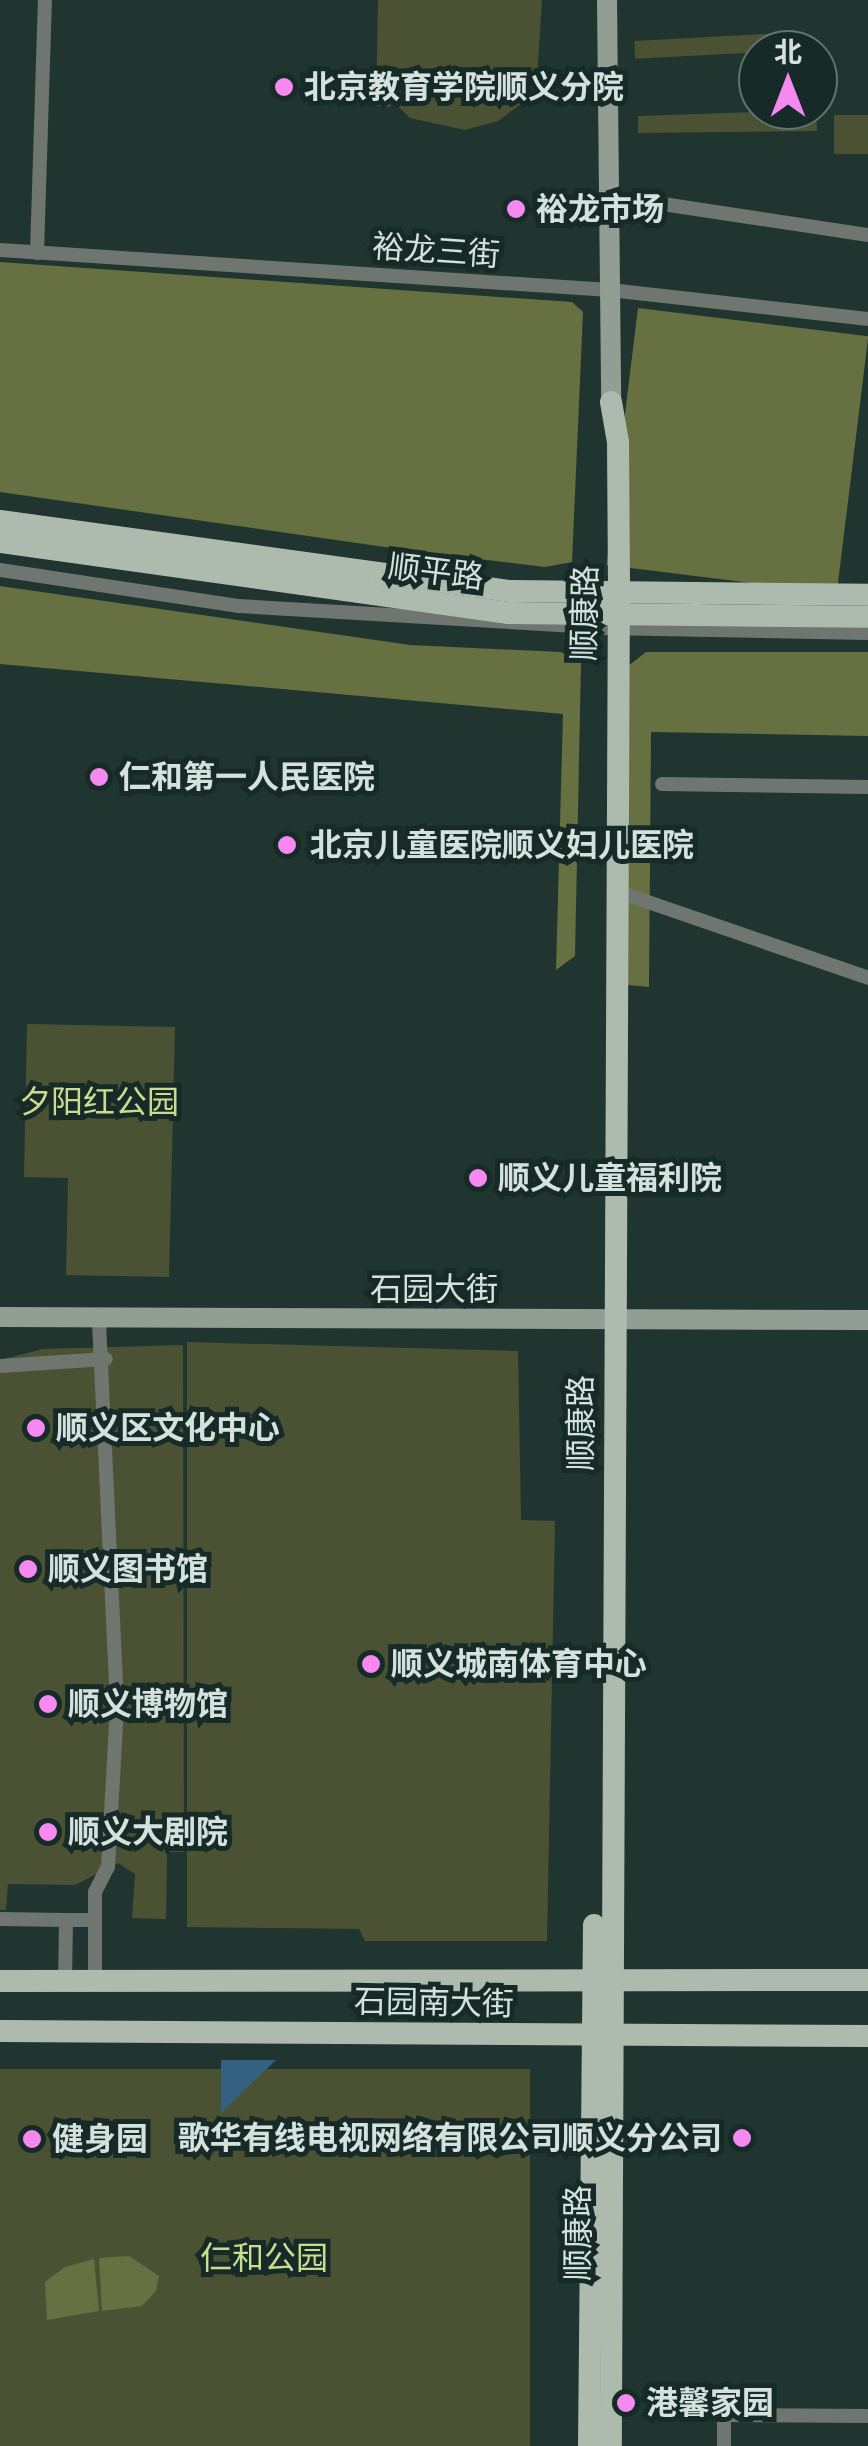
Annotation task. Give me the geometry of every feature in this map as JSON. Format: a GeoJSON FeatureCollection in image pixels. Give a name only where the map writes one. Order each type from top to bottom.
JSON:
{"type":"FeatureCollection","features":[{"type":"Feature","properties":{"kind":"main road","name":"顺康路"},"geometry":{"type":"LineString","coordinates":[[610,402],[602,2037],[611,2446]]}},
{"type":"Feature","properties":{"kind":"main road","name":"顺平路"},"geometry":{"type":"LineString","coordinates":[[0,521],[610,613],[868,596]]}},
{"type":"Feature","properties":{"kind":"main road","name":"顺平路"},"geometry":{"type":"LineString","coordinates":[[0,542],[508,614],[868,617]]}},
{"type":"Feature","properties":{"kind":"main road","name":"顺康路"},"geometry":{"type":"LineString","coordinates":[[607,1319],[616,891],[610,613]]}},
{"type":"Feature","properties":{"kind":"main road","name":"石园南大街"},"geometry":{"type":"LineString","coordinates":[[0,1980],[868,1980]]}},
{"type":"Feature","properties":{"kind":"main road","name":"石园南大街"},"geometry":{"type":"LineString","coordinates":[[0,2031],[868,2036]]}},
{"type":"Feature","properties":{"kind":"main road","name":"顺康路"},"geometry":{"type":"LineString","coordinates":[[590,2446],[602,2037]]}},
{"type":"Feature","properties":{"kind":"street"},"geometry":{"type":"LineString","coordinates":[[37,253],[45,0]]}},
{"type":"Feature","properties":{"kind":"street","name":"顺康路"},"geometry":{"type":"LineString","coordinates":[[607,0],[610,402]]}},
{"type":"Feature","properties":{"kind":"street"},"geometry":{"type":"LineString","coordinates":[[643,201],[868,236]]}},
{"type":"Feature","properties":{"kind":"street","name":"裕龙三街"},"geometry":{"type":"LineString","coordinates":[[0,250],[610,290],[868,319]]}},
{"type":"Feature","properties":{"kind":"street"},"geometry":{"type":"LineString","coordinates":[[0,570],[239,606],[610,613],[868,633]]}},
{"type":"Feature","properties":{"kind":"street"},"geometry":{"type":"LineString","coordinates":[[662,784],[868,787]]}},
{"type":"Feature","properties":{"kind":"street"},"geometry":{"type":"LineString","coordinates":[[616,891],[868,978]]}},
{"type":"Feature","properties":{"kind":"street","name":"石园大街"},"geometry":{"type":"LineString","coordinates":[[0,1317],[868,1320]]}},
{"type":"Feature","properties":{"kind":"street"},"geometry":{"type":"LineString","coordinates":[[78,1356],[92,1348],[97,1318]]}},
{"type":"Feature","properties":{"kind":"street"},"geometry":{"type":"LineString","coordinates":[[95,1981],[95,1892],[108,1867],[117,1704],[103,1472],[106,1359],[97,1318]]}},
{"type":"Feature","properties":{"kind":"street"},"geometry":{"type":"LineString","coordinates":[[0,1366],[78,1356],[106,1359]]}},
{"type":"Feature","properties":{"kind":"street"},"geometry":{"type":"LineString","coordinates":[[0,1919],[95,1920]]}},
{"type":"Feature","properties":{"kind":"street"},"geometry":{"type":"LineString","coordinates":[[64,1981],[66,1920]]}},
{"type":"Feature","properties":{"kind":"street"},"geometry":{"type":"LineString","coordinates":[[724,2446],[724,2415],[868,2416]]}},
{"type":"Feature","properties":{"kind":"green space"},"geometry":{"type":"Polygon","coordinates":[[[378,0],[542,0],[537,78],[521,104],[498,121],[465,130],[410,118],[391,100],[390,107],[376,106],[378,0]]]}},
{"type":"Feature","properties":{"kind":"green space"},"geometry":{"type":"Polygon","coordinates":[[[738,35],[738,53],[635,59],[634,41],[738,35]]]}},
{"type":"Feature","properties":{"kind":"green space"},"geometry":{"type":"Polygon","coordinates":[[[738,113],[738,130],[817,131],[638,133],[638,116],[738,113]]]}},
{"type":"Feature","properties":{"kind":"green space"},"geometry":{"type":"Polygon","coordinates":[[[838,115],[868,115],[868,154],[834,154],[838,115]]]}},
{"type":"Feature","properties":{"kind":"green space"},"geometry":{"type":"Polygon","coordinates":[[[0,262],[572,302],[583,312],[572,562],[545,567],[420,552],[0,492],[0,262]]]}},
{"type":"Feature","properties":{"kind":"green space"},"geometry":{"type":"Polygon","coordinates":[[[638,308],[868,336],[837,593],[606,565],[638,308]]]}},
{"type":"Feature","properties":{"kind":"green space"},"geometry":{"type":"Polygon","coordinates":[[[0,586],[410,645],[561,652],[581,663],[575,956],[556,970],[563,714],[0,664],[0,586]]]}},
{"type":"Feature","properties":{"kind":"green space"},"geometry":{"type":"Polygon","coordinates":[[[646,652],[868,652],[868,736],[651,732],[649,987],[628,985],[628,666],[646,652]]]}},
{"type":"Feature","properties":{"kind":"green space","name":"夕阳红公园"},"geometry":{"type":"Polygon","coordinates":[[[27,1024],[175,1027],[169,1277],[66,1275],[68,1178],[24,1177],[27,1024]]]}},
{"type":"Feature","properties":{"kind":"green space","name":"顺义城南体育中心"},"geometry":{"type":"Polygon","coordinates":[[[187,1342],[518,1351],[521,1520],[555,1521],[547,1941],[365,1941],[359,1929],[187,1927],[187,1342]]]}},
{"type":"Feature","properties":{"kind":"green space"},"geometry":{"type":"Polygon","coordinates":[[[183,1345],[184,1852],[167,1852],[166,1919],[132,1918],[135,1874],[118,1863],[75,1885],[8,1884],[6,1910],[0,1910],[0,1360],[43,1349],[183,1345]]]}},
{"type":"Feature","properties":{"kind":"green space","name":"仁和公园"},"geometry":{"type":"Polygon","coordinates":[[[0,2069],[530,2069],[530,2446],[0,2446],[0,2069]]]}},
{"type":"Feature","properties":{"kind":"green space"},"geometry":{"type":"Polygon","coordinates":[[[129,2256],[159,2276],[156,2291],[142,2306],[102,2311],[99,2258],[129,2256]]]}},
{"type":"Feature","properties":{"kind":"green space"},"geometry":{"type":"Polygon","coordinates":[[[94,2259],[99,2311],[47,2320],[45,2282],[65,2267],[94,2259]]]}},
{"type":"Feature","properties":{"kind":"water"},"geometry":{"type":"Polygon","coordinates":[[[221,2060],[276,2060],[221,2113],[221,2060]]]}},
{"type":"Feature","properties":{"kind":"place","name":"北京教育学院顺义分院"},"geometry":{"type":"Point","coordinates":[284,87]}},
{"type":"Feature","properties":{"kind":"place","name":"裕龙市场"},"geometry":{"type":"Point","coordinates":[516,209]}},
{"type":"Feature","properties":{"kind":"place","name":"仁和第一人民医院"},"geometry":{"type":"Point","coordinates":[99,777]}},
{"type":"Feature","properties":{"kind":"place","name":"北京儿童医院顺义妇儿医院"},"geometry":{"type":"Point","coordinates":[287,845]}},
{"type":"Feature","properties":{"kind":"place","name":"顺义儿童福利院"},"geometry":{"type":"Point","coordinates":[478,1178]}},
{"type":"Feature","properties":{"kind":"place","name":"顺义区文化中心"},"geometry":{"type":"Point","coordinates":[36,1428]}},
{"type":"Feature","properties":{"kind":"place","name":"顺义图书馆"},"geometry":{"type":"Point","coordinates":[28,1569]}},
{"type":"Feature","properties":{"kind":"place","name":"顺义城南体育中心"},"geometry":{"type":"Point","coordinates":[371,1664]}},
{"type":"Feature","properties":{"kind":"place","name":"顺义博物馆"},"geometry":{"type":"Point","coordinates":[48,1704]}},
{"type":"Feature","properties":{"kind":"place","name":"顺义大剧院"},"geometry":{"type":"Point","coordinates":[48,1832]}},
{"type":"Feature","properties":{"kind":"place","name":"歌华有线电视网络有限公司顺义分公司"},"geometry":{"type":"Point","coordinates":[742,2138]}},
{"type":"Feature","properties":{"kind":"place","name":"健身园"},"geometry":{"type":"Point","coordinates":[32,2139]}},
{"type":"Feature","properties":{"kind":"place","name":"港馨家园"},"geometry":{"type":"Point","coordinates":[626,2403]}}]}
